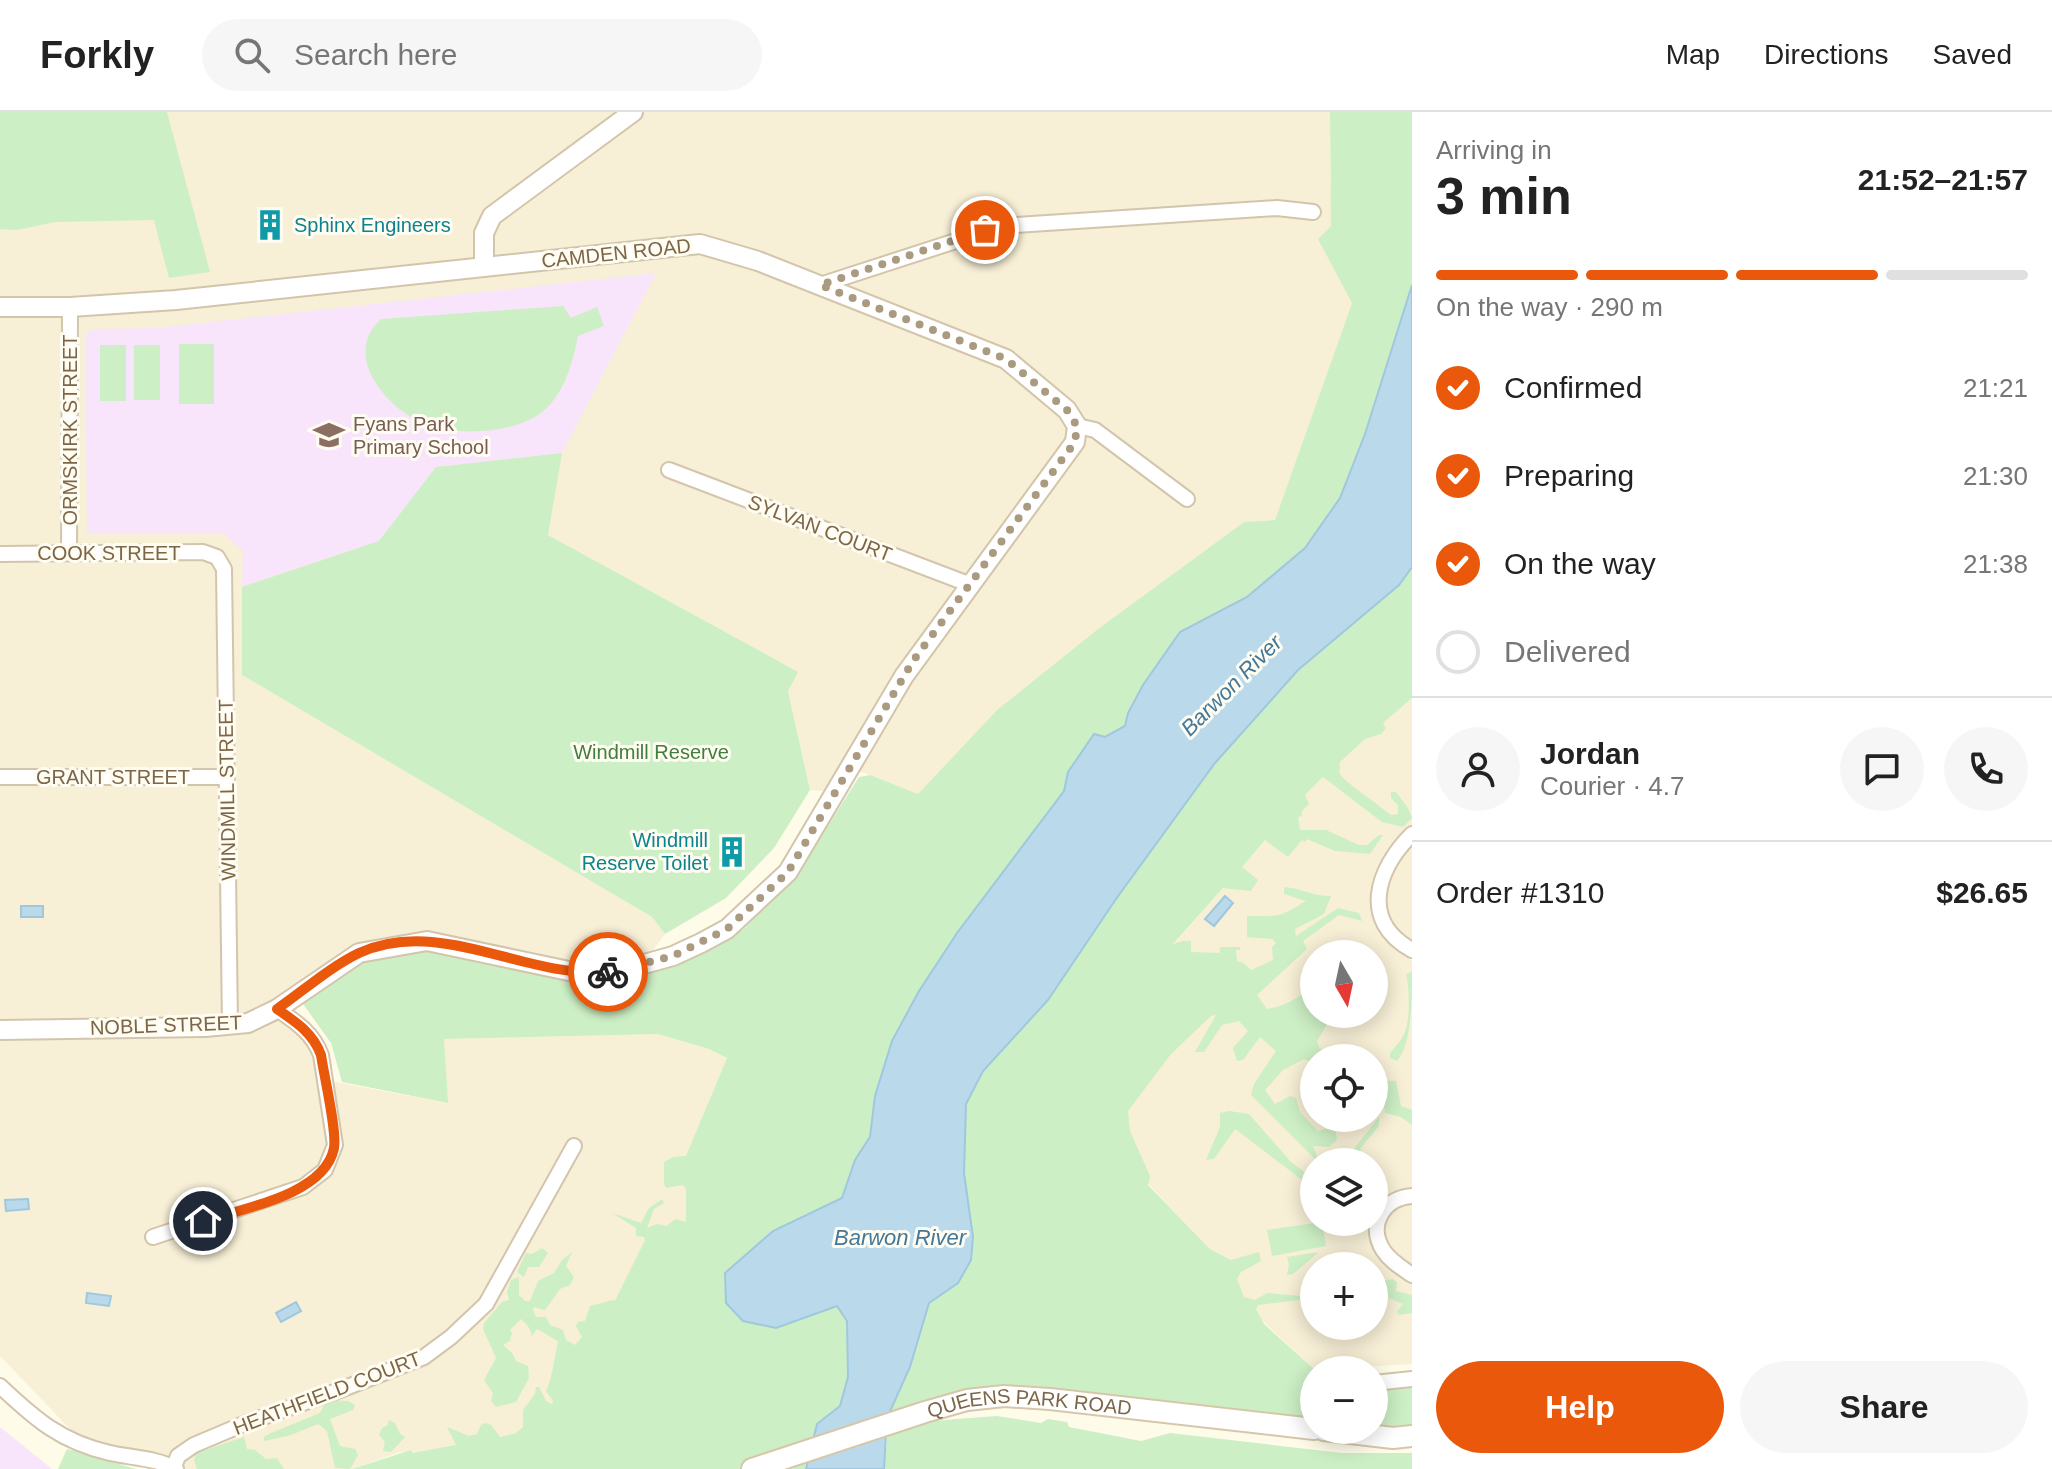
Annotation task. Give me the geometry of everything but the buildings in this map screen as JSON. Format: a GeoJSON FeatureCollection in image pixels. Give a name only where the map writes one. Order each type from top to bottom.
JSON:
{"type":"FeatureCollection","features":[{"type":"Feature","properties":{"kind":"main road","name":"QUEENS PARK ROAD"},"geometry":{"type":"LineString","coordinates":[[752,1469],[925,1412],[967,1400],[1004,1396],[1300,1427]]}},
{"type":"Feature","properties":{"kind":"main road"},"geometry":{"type":"LineString","coordinates":[[1388,1437],[1412,1436]]}},
{"type":"Feature","properties":{"kind":"street"},"geometry":{"type":"LineString","coordinates":[[484,267],[484,233],[492,216],[633,112]]}},
{"type":"Feature","properties":{"kind":"street"},"geometry":{"type":"LineString","coordinates":[[820,285],[1002,226],[1277,208],[1313,212]]}},
{"type":"Feature","properties":{"kind":"street","name":"CAMDEN ROAD"},"geometry":{"type":"LineString","coordinates":[[0,307],[70,307],[345,284],[700,244],[732,252],[820,285],[1006,359],[1067,410],[1077,426]]}},
{"type":"Feature","properties":{"kind":"street","name":"ORMSKIRK STREET"},"geometry":{"type":"LineString","coordinates":[[69,553],[70,307]]}},
{"type":"Feature","properties":{"kind":"street"},"geometry":{"type":"LineString","coordinates":[[1077,426],[1095,430],[1187,499]]}},
{"type":"Feature","properties":{"kind":"street","name":"NOBLE STREET"},"geometry":{"type":"LineString","coordinates":[[0,1030],[230,1026],[248,1023],[277,1009],[359,953],[427,941],[578,973],[619,971],[673,956],[727,929],[788,872],[904,676],[1075,442],[1077,426]]}},
{"type":"Feature","properties":{"kind":"street","name":"SYLVAN COURT"},"geometry":{"type":"LineString","coordinates":[[669,470],[971,585]]}},
{"type":"Feature","properties":{"kind":"street","name":"COOK STREET"},"geometry":{"type":"LineString","coordinates":[[0,554],[203,552],[217,557]]}},
{"type":"Feature","properties":{"kind":"street","name":"WINDMILL STREET"},"geometry":{"type":"LineString","coordinates":[[217,557],[224,569],[230,1026]]}},
{"type":"Feature","properties":{"kind":"street","name":"GRANT STREET"},"geometry":{"type":"LineString","coordinates":[[0,777],[226,777]]}},
{"type":"Feature","properties":{"kind":"street"},"geometry":{"type":"LineString","coordinates":[[1412,834],[1387,864],[1380,880],[1378,897],[1388,928],[1399,942],[1412,950]]}},
{"type":"Feature","properties":{"kind":"street"},"geometry":{"type":"LineString","coordinates":[[153,1237],[303,1187],[325,1170],[335,1145],[321,1055],[308,1033],[277,1009]]}},
{"type":"Feature","properties":{"kind":"street","name":"HEATHFIELD COURT"},"geometry":{"type":"LineString","coordinates":[[175,1468],[178,1456],[194,1445],[424,1357],[451,1337],[486,1304],[574,1146]]}},
{"type":"Feature","properties":{"kind":"street"},"geometry":{"type":"LineString","coordinates":[[1412,1196],[1396,1198],[1387,1204],[1381,1212],[1378,1231],[1384,1250],[1412,1275]]}},
{"type":"Feature","properties":{"kind":"street"},"geometry":{"type":"LineString","coordinates":[[1388,1382],[1412,1379]]}},
{"type":"Feature","properties":{"kind":"street"},"geometry":{"type":"LineString","coordinates":[[0,1386],[24,1409],[70,1442],[175,1468]]}},
{"type":"Feature","properties":{"kind":"shaded area"},"geometry":{"type":"Polygon","coordinates":[[[0,112],[1330,112],[1330,183],[1352,303],[1275,520],[1244,522],[1098,629],[997,710],[918,794],[859,771],[836,792],[810,790],[788,691],[797,672],[548,535],[561,453],[242,675],[652,917],[665,934],[642,965],[619,971],[394,945],[277,1009],[301,1025],[325,1080],[447,1103],[443,1039],[658,1034],[709,1049],[727,1058],[686,1157],[686,1229],[648,1234],[618,1297],[538,1427],[482,1442],[400,1452],[352,1469],[254,1469],[243,1438],[197,1453],[197,1469],[176,1469],[111,1454],[71,1430],[0,1356],[0,112]]]}},
{"type":"Feature","properties":{"kind":"shaded area","name":"Fyans Park Primary School"},"geometry":{"type":"Polygon","coordinates":[[[656,273],[562,453],[436,467],[379,541],[242,587],[243,551],[224,534],[87,534],[85,336],[91,329],[156,328],[656,273]]]}},
{"type":"Feature","properties":{"kind":"shaded area"},"geometry":{"type":"Polygon","coordinates":[[[1412,698],[1412,1364],[1388,1365],[1388,1356],[1300,1356],[1237,1297],[1231,1260],[1210,1249],[1095,1128],[1171,947],[1300,800],[1412,698]]]}},
{"type":"Feature","properties":{"kind":"shaded area"},"geometry":{"type":"Polygon","coordinates":[[[0,1427],[52,1469],[0,1469],[0,1427]]]}},
{"type":"Feature","properties":{"kind":"green space"},"geometry":{"type":"Polygon","coordinates":[[[0,112],[167,112],[210,272],[169,278],[154,220],[55,222],[17,230],[0,229],[0,112]]]}},
{"type":"Feature","properties":{"kind":"green space"},"geometry":{"type":"Polygon","coordinates":[[[1330,112],[1412,112],[1412,285],[1365,434],[1341,498],[1305,548],[1247,597],[1180,632],[1143,685],[1128,713],[1125,726],[1105,737],[1068,772],[1064,791],[957,933],[875,1096],[870,1137],[855,1160],[842,1198],[773,1231],[776,1328],[837,1306],[847,1321],[848,1377],[840,1406],[817,1424],[806,1469],[352,1469],[411,1450],[412,1453],[456,1445],[447,1427],[469,1436],[477,1434],[485,1423],[491,1425],[500,1437],[516,1433],[523,1427],[523,1410],[535,1394],[536,1387],[552,1404],[546,1391],[558,1341],[537,1329],[532,1336],[521,1319],[510,1330],[510,1341],[503,1345],[516,1361],[528,1366],[529,1378],[516,1402],[496,1407],[491,1401],[493,1393],[484,1380],[496,1358],[483,1329],[484,1323],[502,1302],[509,1300],[507,1292],[511,1280],[519,1277],[519,1295],[530,1301],[538,1281],[554,1273],[572,1252],[566,1266],[574,1277],[570,1285],[560,1289],[545,1310],[534,1307],[533,1310],[536,1317],[546,1317],[550,1325],[563,1330],[566,1340],[575,1345],[582,1337],[576,1326],[578,1322],[585,1321],[590,1306],[615,1301],[645,1240],[636,1236],[636,1228],[612,1213],[641,1223],[649,1208],[662,1199],[664,1203],[654,1209],[647,1228],[657,1224],[667,1226],[675,1219],[686,1222],[686,1189],[683,1185],[666,1188],[664,1162],[673,1157],[686,1156],[727,1058],[709,1049],[658,1034],[444,1039],[448,1103],[342,1082],[331,1043],[303,1004],[361,961],[417,949],[512,966],[638,974],[743,930],[799,871],[859,777],[870,775],[918,794],[997,710],[1098,629],[1244,522],[1275,520],[1352,303],[1318,239],[1331,226],[1330,112]]]}},
{"type":"Feature","properties":{"kind":"green space"},"geometry":{"type":"Polygon","coordinates":[[[563,306],[571,318],[597,307],[604,326],[578,336],[562,387],[550,405],[530,420],[515,425],[463,431],[447,430],[418,421],[386,396],[370,372],[366,359],[371,331],[381,319],[563,306]]]}},
{"type":"Feature","properties":{"kind":"green space"},"geometry":{"type":"Polygon","coordinates":[[[179,344],[214,344],[214,404],[179,404],[179,344]]]}},
{"type":"Feature","properties":{"kind":"green space"},"geometry":{"type":"Polygon","coordinates":[[[100,345],[126,345],[126,401],[100,401],[100,345]]]}},
{"type":"Feature","properties":{"kind":"green space"},"geometry":{"type":"Polygon","coordinates":[[[134,345],[160,345],[160,400],[134,400],[134,345]]]}},
{"type":"Feature","properties":{"kind":"green space","name":"Windmill Reserve"},"geometry":{"type":"Polygon","coordinates":[[[562,453],[548,535],[798,672],[788,691],[810,790],[774,848],[726,898],[665,934],[652,917],[242,675],[242,587],[379,541],[436,467],[562,453]]]}},
{"type":"Feature","properties":{"kind":"green space"},"geometry":{"type":"Polygon","coordinates":[[[1412,567],[1412,698],[1383,723],[1386,728],[1381,734],[1365,739],[1340,762],[1340,774],[1391,815],[1398,814],[1398,805],[1391,798],[1391,792],[1396,792],[1412,818],[1403,827],[1382,822],[1323,777],[1305,795],[1309,804],[1302,811],[1302,816],[1298,817],[1300,830],[1326,830],[1359,845],[1367,845],[1383,835],[1370,854],[1335,851],[1307,839],[1305,842],[1302,840],[1288,857],[1265,840],[1242,867],[1258,880],[1251,891],[1223,888],[1173,944],[1191,941],[1191,952],[1220,953],[1220,947],[1240,947],[1236,950],[1237,961],[1251,970],[1273,960],[1272,947],[1276,943],[1272,939],[1247,937],[1247,916],[1277,915],[1306,901],[1284,894],[1284,887],[1331,896],[1324,914],[1295,929],[1296,936],[1338,908],[1359,913],[1362,921],[1339,915],[1300,940],[1300,955],[1257,995],[1267,1009],[1300,995],[1300,1028],[1325,1028],[1318,1044],[1300,1044],[1300,1061],[1283,1070],[1265,1090],[1275,1104],[1290,1096],[1296,1098],[1300,1132],[1336,1132],[1337,1140],[1329,1147],[1304,1148],[1251,1095],[1254,1084],[1276,1051],[1260,1037],[1243,1060],[1237,1061],[1233,1048],[1248,1031],[1239,1021],[1222,1025],[1204,1052],[1195,1052],[1216,1015],[1211,1016],[1171,1054],[1128,1111],[1130,1131],[1150,1176],[1148,1185],[1210,1249],[1231,1260],[1259,1252],[1261,1261],[1241,1272],[1237,1279],[1244,1297],[1255,1300],[1267,1293],[1300,1296],[1299,1300],[1258,1305],[1256,1309],[1264,1324],[1300,1356],[1300,1421],[1004,1386],[939,1398],[887,1418],[910,1367],[929,1303],[958,1283],[973,1237],[964,1173],[966,1104],[983,1071],[1048,1000],[1116,899],[1215,763],[1298,670],[1399,585],[1412,567]]]}},
{"type":"Feature","properties":{"kind":"green space"},"geometry":{"type":"Polygon","coordinates":[[[1412,971],[1406,1044],[1397,1061],[1390,1058],[1390,1053],[1407,1027],[1409,1004],[1406,975],[1412,971]]]}},
{"type":"Feature","properties":{"kind":"green space"},"geometry":{"type":"Polygon","coordinates":[[[1388,1081],[1396,1081],[1401,1106],[1412,1110],[1412,1125],[1401,1117],[1388,1114],[1388,1081]]]}},
{"type":"Feature","properties":{"kind":"green space"},"geometry":{"type":"Polygon","coordinates":[[[1220,1113],[1249,1114],[1300,1169],[1300,1178],[1235,1129],[1214,1159],[1206,1160],[1220,1127],[1220,1113]]]}},
{"type":"Feature","properties":{"kind":"green space"},"geometry":{"type":"Polygon","coordinates":[[[1367,1132],[1374,1132],[1361,1148],[1355,1148],[1367,1132]]]}},
{"type":"Feature","properties":{"kind":"green space"},"geometry":{"type":"Polygon","coordinates":[[[1300,1225],[1300,1236],[1324,1236],[1326,1246],[1272,1256],[1267,1230],[1300,1225]]]}},
{"type":"Feature","properties":{"kind":"green space"},"geometry":{"type":"Polygon","coordinates":[[[542,1248],[548,1253],[539,1267],[528,1267],[524,1277],[517,1272],[526,1253],[532,1254],[542,1248]]]}},
{"type":"Feature","properties":{"kind":"green space"},"geometry":{"type":"Polygon","coordinates":[[[1300,1255],[1300,1268],[1293,1274],[1287,1275],[1287,1257],[1300,1255]]]}},
{"type":"Feature","properties":{"kind":"green space"},"geometry":{"type":"Polygon","coordinates":[[[1388,1280],[1397,1282],[1396,1291],[1412,1295],[1412,1313],[1399,1315],[1397,1312],[1403,1304],[1388,1298],[1388,1280]]]}},
{"type":"Feature","properties":{"kind":"green space"},"geometry":{"type":"Polygon","coordinates":[[[1412,1387],[1412,1426],[1388,1427],[1388,1390],[1412,1387]]]}},
{"type":"Feature","properties":{"kind":"green space"},"geometry":{"type":"Polygon","coordinates":[[[348,1401],[355,1405],[353,1410],[330,1419],[340,1446],[355,1449],[358,1455],[350,1469],[335,1468],[327,1431],[318,1424],[264,1441],[264,1437],[271,1433],[320,1413],[326,1402],[348,1401]]]}},
{"type":"Feature","properties":{"kind":"green space"},"geometry":{"type":"Polygon","coordinates":[[[997,1416],[1041,1423],[1048,1419],[1067,1422],[1069,1427],[1141,1441],[1170,1433],[1342,1453],[1412,1453],[1412,1469],[884,1469],[888,1431],[928,1422],[997,1416]]]}},
{"type":"Feature","properties":{"kind":"green space"},"geometry":{"type":"Polygon","coordinates":[[[389,1420],[405,1437],[391,1452],[383,1451],[385,1442],[379,1435],[389,1420]]]}},
{"type":"Feature","properties":{"kind":"green space"},"geometry":{"type":"Polygon","coordinates":[[[244,1437],[247,1449],[255,1450],[266,1459],[277,1458],[284,1469],[197,1469],[194,1460],[196,1453],[244,1437]]]}},
{"type":"Feature","properties":{"kind":"green space"},"geometry":{"type":"Polygon","coordinates":[[[67,1449],[136,1469],[58,1469],[67,1449]]]}},
{"type":"Feature","properties":{"kind":"water","name":"Barwon River"},"geometry":{"type":"Polygon","coordinates":[[[1412,285],[1412,567],[1399,585],[1298,670],[1215,763],[1116,899],[1048,1000],[983,1071],[966,1104],[964,1173],[973,1237],[971,1260],[958,1283],[929,1303],[910,1367],[887,1418],[884,1469],[806,1469],[817,1424],[840,1406],[848,1377],[847,1321],[837,1306],[776,1328],[743,1321],[726,1303],[725,1273],[773,1231],[842,1198],[855,1160],[870,1137],[875,1096],[892,1041],[919,991],[957,933],[1064,791],[1068,772],[1094,734],[1105,737],[1125,726],[1128,713],[1143,685],[1180,632],[1247,597],[1305,548],[1340,498],[1365,434],[1412,285]]]}},
{"type":"Feature","properties":{"kind":"water"},"geometry":{"type":"Polygon","coordinates":[[[1225,896],[1233,903],[1214,926],[1205,919],[1225,896]]]}},
{"type":"Feature","properties":{"kind":"water"},"geometry":{"type":"Polygon","coordinates":[[[21,906],[43,906],[43,917],[21,917],[21,906]]]}},
{"type":"Feature","properties":{"kind":"water"},"geometry":{"type":"Polygon","coordinates":[[[28,1199],[29,1209],[6,1211],[5,1200],[28,1199]]]}},
{"type":"Feature","properties":{"kind":"water"},"geometry":{"type":"Polygon","coordinates":[[[87,1293],[111,1296],[109,1306],[86,1303],[87,1293]]]}},
{"type":"Feature","properties":{"kind":"water"},"geometry":{"type":"Polygon","coordinates":[[[296,1302],[301,1311],[281,1322],[276,1313],[296,1302]]]}},
{"type":"Feature","properties":{"kind":"way so far"},"geometry":{"type":"LineString","coordinates":[[608,972],[673,956],[727,929],[788,872],[913,661],[1075,442],[1077,426],[1067,410],[1006,359],[820,285],[985,230]]}},
{"type":"Feature","properties":{"kind":"place","name":"Sphinx Engineers"},"geometry":{"type":"Point","coordinates":[270,225]}},
{"type":"Feature","properties":{"kind":"place","name":"Fyans Park Primary School"},"geometry":{"type":"Point","coordinates":[329,435]}},
{"type":"Feature","properties":{"kind":"place","name":"Windmill Reserve Toilet"},"geometry":{"type":"Point","coordinates":[732,852]}},
{"type":"Feature","properties":{"kind":"route"},"geometry":{"type":"LineString","coordinates":[[203,1221],[303,1187],[325,1170],[335,1145],[321,1055],[317,1044],[301,1025],[277,1009],[359,953],[394,945],[443,942],[578,973],[608,972]]}}]}
